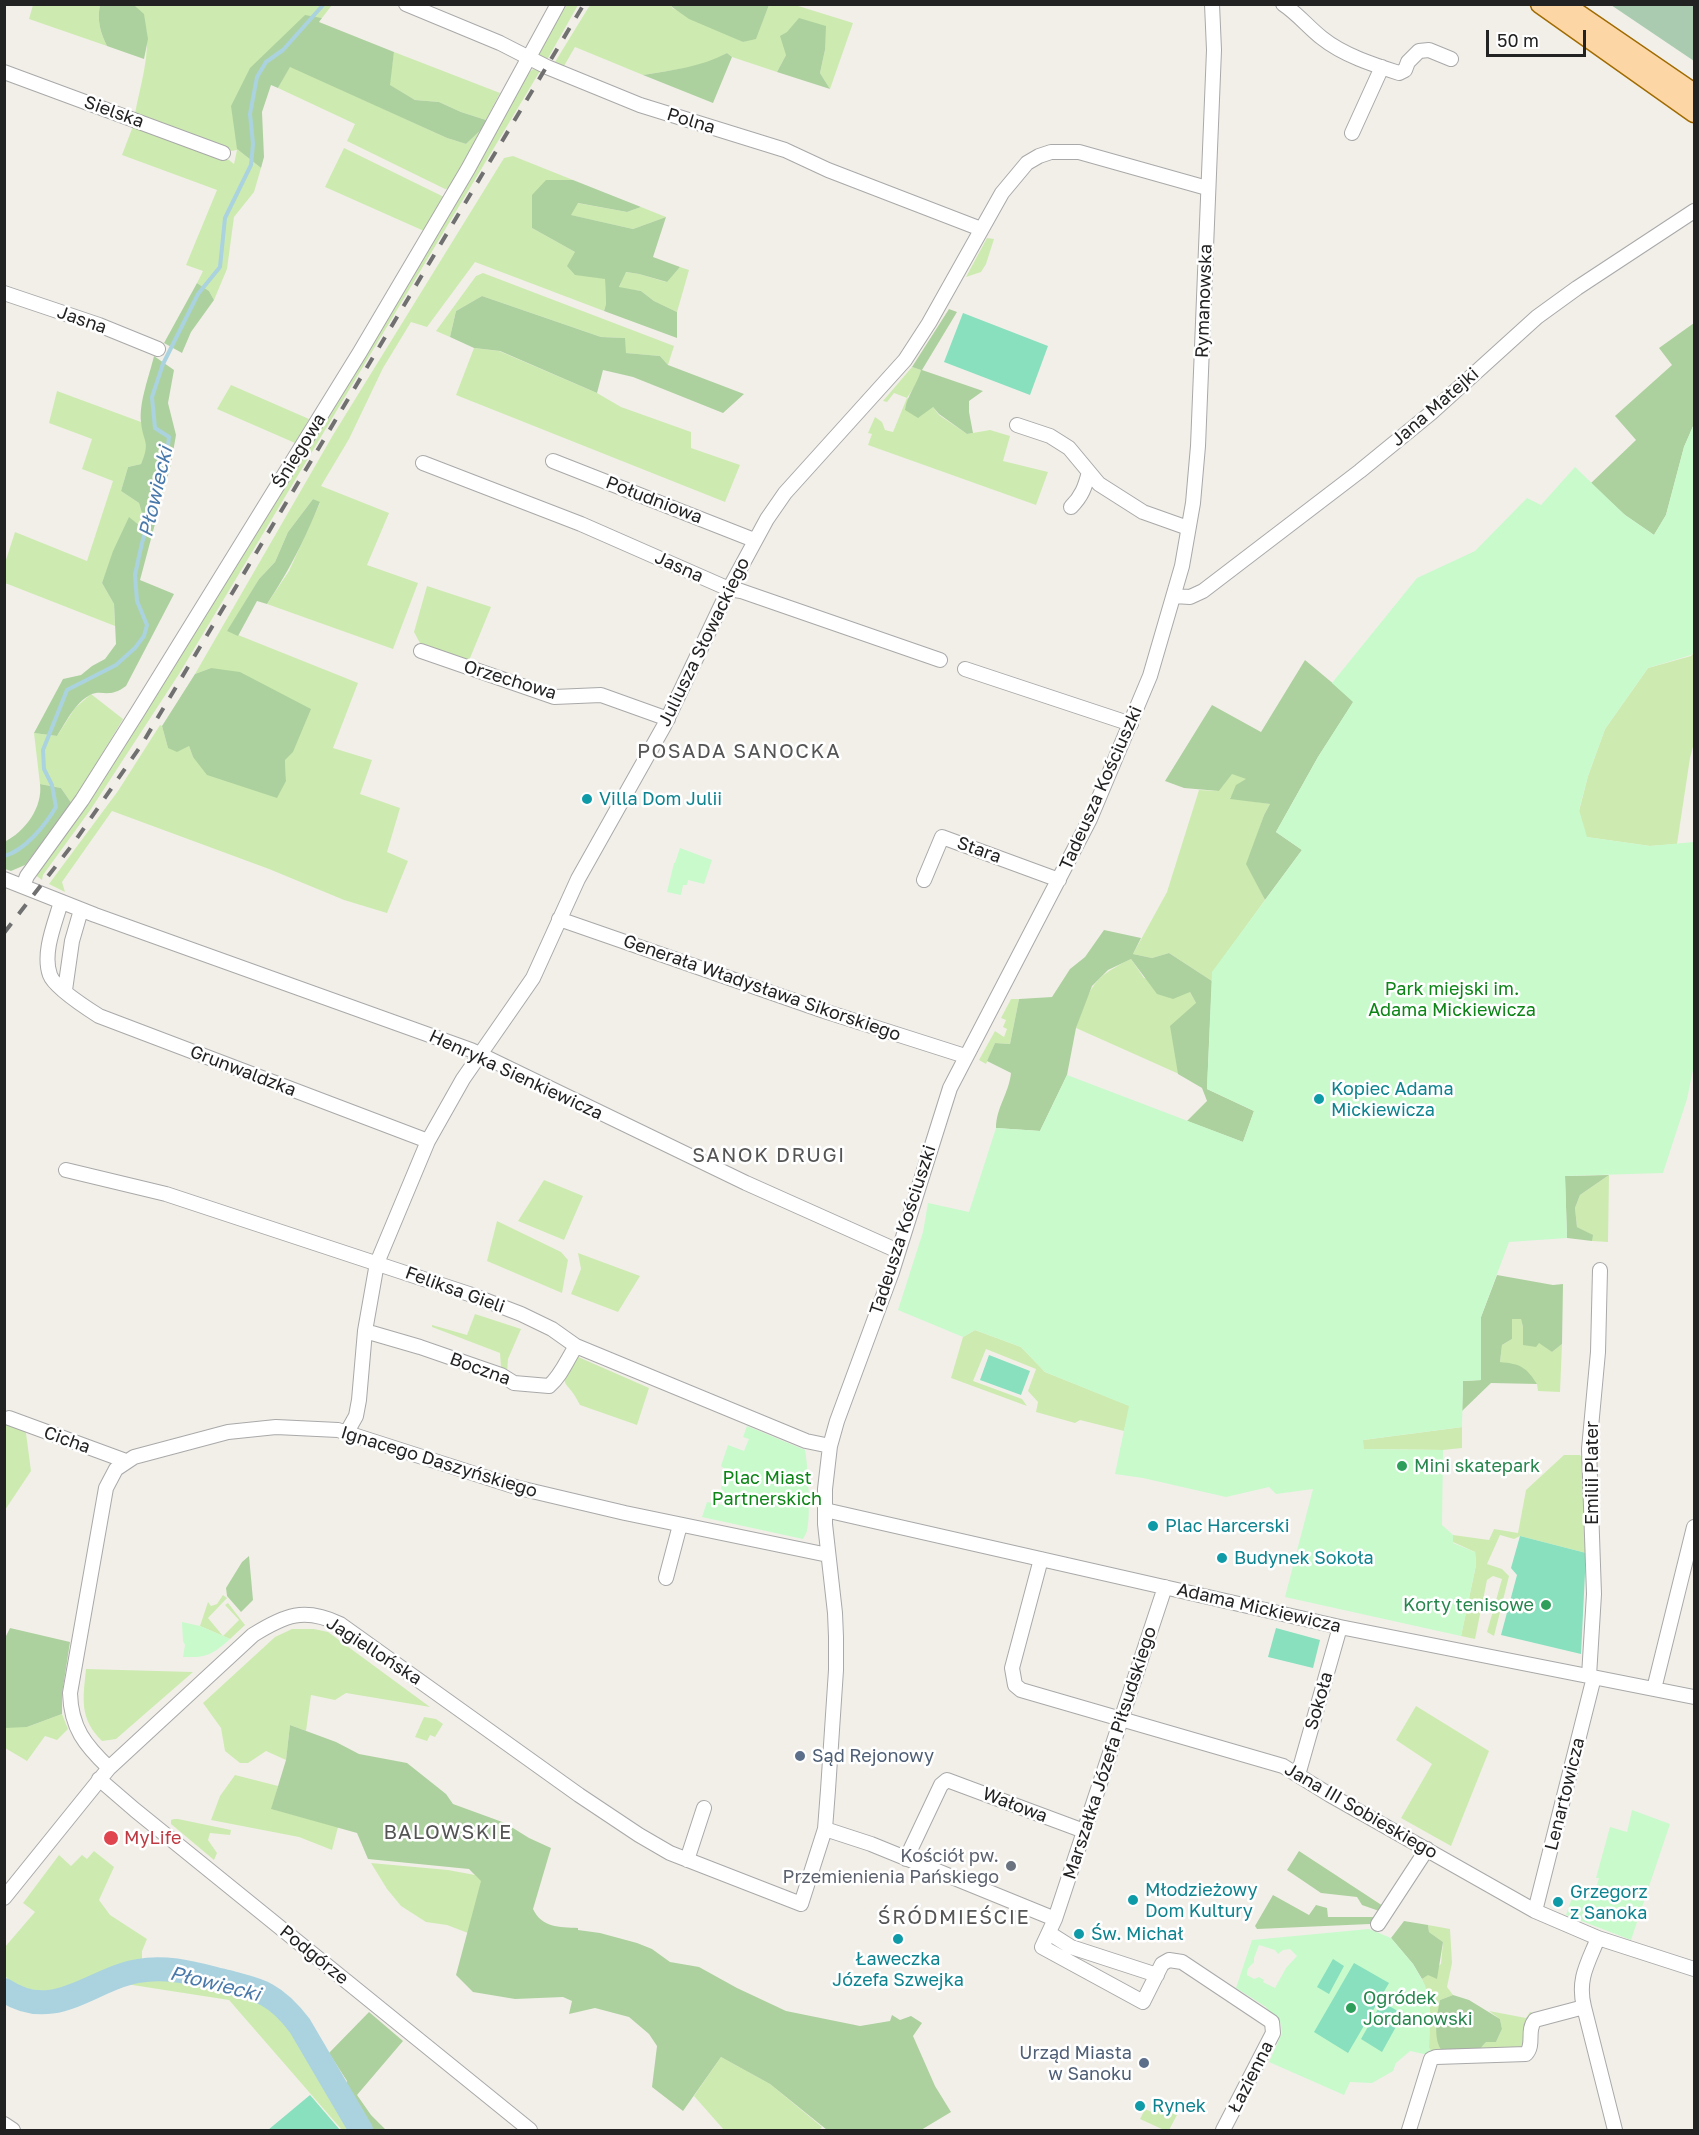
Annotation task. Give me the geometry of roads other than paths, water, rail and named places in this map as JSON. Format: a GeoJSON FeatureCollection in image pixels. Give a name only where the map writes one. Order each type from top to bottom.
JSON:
{"type":"FeatureCollection","features":[{"type":"Feature","properties":{"kind":"main road"},"geometry":{"type":"LineString","coordinates":[[1540,4],[1695,113]]}},
{"type":"Feature","properties":{"kind":"main road"},"geometry":{"type":"LineString","coordinates":[[1564,4],[1695,93]]}},
{"type":"Feature","properties":{"kind":"street","name":"Polna"},"geometry":{"type":"LineString","coordinates":[[406,4],[640,105],[784,150],[828,170],[981,229]]}},
{"type":"Feature","properties":{"kind":"street","name":"Śniegowa"},"geometry":{"type":"LineString","coordinates":[[11,884],[27,876],[82,800],[137,713],[360,352],[468,169],[558,4]]}},
{"type":"Feature","properties":{"kind":"street","name":"Rymanowska"},"geometry":{"type":"LineString","coordinates":[[1174,596],[1188,528],[1198,446],[1214,50],[1212,4]]}},
{"type":"Feature","properties":{"kind":"street"},"geometry":{"type":"LineString","coordinates":[[1283,4],[1323,39],[1341,50],[1399,73],[1405,70],[1419,51],[1429,50],[1451,59]]}},
{"type":"Feature","properties":{"kind":"street"},"geometry":{"type":"LineString","coordinates":[[1352,133],[1382,67]]}},
{"type":"Feature","properties":{"kind":"street","name":"Sielska"},"geometry":{"type":"LineString","coordinates":[[4,72],[223,153]]}},
{"type":"Feature","properties":{"kind":"street","name":"Juliusza Słowackiego"},"geometry":{"type":"LineString","coordinates":[[347,1432],[356,1416],[359,1400],[365,1331],[377,1263],[428,1141],[463,1079],[533,978],[578,879],[668,720],[754,540],[785,493],[905,360],[929,323],[1002,192],[1017,173],[1039,156],[1051,152],[1079,152],[1207,188]]}},
{"type":"Feature","properties":{"kind":"street","name":"Jana Matejki"},"geometry":{"type":"LineString","coordinates":[[1174,596],[1190,597],[1203,591],[1431,413],[1537,317],[1695,211]]}},
{"type":"Feature","properties":{"kind":"street","name":"Jasna"},"geometry":{"type":"LineString","coordinates":[[4,293],[99,325],[158,349]]}},
{"type":"Feature","properties":{"kind":"street"},"geometry":{"type":"LineString","coordinates":[[1017,425],[1050,436],[1069,448],[1099,484],[1143,512],[1188,528]]}},
{"type":"Feature","properties":{"kind":"street","name":"Południowa"},"geometry":{"type":"LineString","coordinates":[[553,461],[754,540]]}},
{"type":"Feature","properties":{"kind":"street","name":"Jasna"},"geometry":{"type":"LineString","coordinates":[[423,463],[581,524],[729,589],[741,591],[940,660]]}},
{"type":"Feature","properties":{"kind":"street"},"geometry":{"type":"LineString","coordinates":[[1071,507],[1085,490],[1089,472]]}},
{"type":"Feature","properties":{"kind":"street","name":"Tadeusza Kościuszki"},"geometry":{"type":"LineString","coordinates":[[801,1904],[825,1829],[836,1670],[835,1613],[828,1555],[825,1489],[830,1446],[841,1406],[898,1251],[943,1108],[965,1056],[1090,819],[1150,676],[1174,596]]}},
{"type":"Feature","properties":{"kind":"street","name":"Orzechowa"},"geometry":{"type":"LineString","coordinates":[[421,651],[554,697],[601,695],[668,720]]}},
{"type":"Feature","properties":{"kind":"street"},"geometry":{"type":"LineString","coordinates":[[965,669],[1131,724]]}},
{"type":"Feature","properties":{"kind":"street","name":"Stara"},"geometry":{"type":"LineString","coordinates":[[924,880],[942,837],[1059,880]]}},
{"type":"Feature","properties":{"kind":"street","name":"Henryka Sienkiewicza"},"geometry":{"type":"LineString","coordinates":[[11,884],[423,1032],[480,1055],[746,1183],[898,1251]]}},
{"type":"Feature","properties":{"kind":"street","name":"Grunwaldzka"},"geometry":{"type":"LineString","coordinates":[[61,902],[47,958],[50,977],[75,1001],[99,1016],[428,1141]]}},
{"type":"Feature","properties":{"kind":"street"},"geometry":{"type":"LineString","coordinates":[[65,990],[72,941],[81,910]]}},
{"type":"Feature","properties":{"kind":"street","name":"Generała Władysława Sikorskiego"},"geometry":{"type":"LineString","coordinates":[[559,919],[965,1056]]}},
{"type":"Feature","properties":{"kind":"street","name":"Feliksa Gieli"},"geometry":{"type":"LineString","coordinates":[[66,1170],[166,1194],[377,1263],[521,1314],[557,1331],[576,1346],[806,1441],[830,1446]]}},
{"type":"Feature","properties":{"kind":"street","name":"Emilii Plater"},"geometry":{"type":"LineString","coordinates":[[1592,1677],[1594,1594],[1589,1449],[1598,1352],[1600,1270]]}},
{"type":"Feature","properties":{"kind":"street","name":"Boczna"},"geometry":{"type":"LineString","coordinates":[[365,1331],[461,1361],[501,1375],[514,1383],[549,1386],[558,1379],[576,1346]]}},
{"type":"Feature","properties":{"kind":"street","name":"Cicha"},"geometry":{"type":"LineString","coordinates":[[9,1418],[126,1461]]}},
{"type":"Feature","properties":{"kind":"street","name":"Ignacego Daszyńskiego"},"geometry":{"type":"LineString","coordinates":[[126,1461],[142,1454],[228,1432],[276,1427],[347,1432],[519,1488],[680,1525],[828,1555]]}},
{"type":"Feature","properties":{"kind":"street"},"geometry":{"type":"LineString","coordinates":[[109,1768],[93,1753],[78,1732],[71,1707],[70,1693],[106,1488],[116,1469],[126,1461]]}},
{"type":"Feature","properties":{"kind":"street","name":"Adama Mickiewicza"},"geometry":{"type":"LineString","coordinates":[[825,1510],[1340,1627],[1695,1697]]}},
{"type":"Feature","properties":{"kind":"street"},"geometry":{"type":"LineString","coordinates":[[666,1578],[680,1525]]}},
{"type":"Feature","properties":{"kind":"street"},"geometry":{"type":"LineString","coordinates":[[1654,1689],[1695,1527]]}},
{"type":"Feature","properties":{"kind":"street","name":"Jana III Sobieskiego"},"geometry":{"type":"LineString","coordinates":[[1041,1559],[1012,1668],[1015,1685],[1030,1694],[1283,1766],[1535,1911],[1598,1938],[1695,1969]]}},
{"type":"Feature","properties":{"kind":"street","name":"Marszałka Józefa Piłsudskiego"},"geometry":{"type":"LineString","coordinates":[[1049,1933],[1165,1587]]}},
{"type":"Feature","properties":{"kind":"street","name":"Jagiellońska"},"geometry":{"type":"LineString","coordinates":[[6,1895],[109,1768],[253,1635],[289,1616],[306,1614],[325,1617],[340,1624],[587,1801],[639,1835],[670,1853],[801,1904]]}},
{"type":"Feature","properties":{"kind":"street","name":"Sokoła"},"geometry":{"type":"LineString","coordinates":[[1298,1775],[1340,1627]]}},
{"type":"Feature","properties":{"kind":"street","name":"Lenartowicza"},"geometry":{"type":"LineString","coordinates":[[1535,1911],[1592,1677]]}},
{"type":"Feature","properties":{"kind":"street","name":"Podgórze"},"geometry":{"type":"LineString","coordinates":[[99,1779],[530,2130]]}},
{"type":"Feature","properties":{"kind":"street","name":"Wałowa"},"geometry":{"type":"LineString","coordinates":[[906,1859],[941,1785],[947,1780],[1084,1831]]}},
{"type":"Feature","properties":{"kind":"street"},"geometry":{"type":"LineString","coordinates":[[687,1860],[704,1808]]}},
{"type":"Feature","properties":{"kind":"street"},"geometry":{"type":"LineString","coordinates":[[825,1829],[872,1844],[1055,1919]]}},
{"type":"Feature","properties":{"kind":"street"},"geometry":{"type":"LineString","coordinates":[[1378,1924],[1427,1849]]}},
{"type":"Feature","properties":{"kind":"street"},"geometry":{"type":"LineString","coordinates":[[1049,1933],[1071,1947],[1156,1975],[1143,2002],[1042,1947],[1049,1933]]}},
{"type":"Feature","properties":{"kind":"street"},"geometry":{"type":"LineString","coordinates":[[1598,1938],[1583,1974],[1580,1991],[1615,2130]]}},
{"type":"Feature","properties":{"kind":"street","name":"Łazienna"},"geometry":{"type":"LineString","coordinates":[[1156,1975],[1162,1964],[1169,1960],[1182,1962],[1272,2022],[1274,2028],[1268,2044],[1223,2130]]}},
{"type":"Feature","properties":{"kind":"street"},"geometry":{"type":"LineString","coordinates":[[1409,2130],[1431,2059],[1526,2055],[1531,2047],[1532,2024],[1538,2018],[1584,2007]]}},
{"type":"Feature","properties":{"kind":"street"},"geometry":{"type":"LineString","coordinates":[[4,2124],[12,2130]]}},
{"type":"Feature","properties":{"kind":"waterway","name":"Płowiecki"},"geometry":{"type":"LineString","coordinates":[[4,856],[27,843],[41,829],[56,807],[52,785],[44,769],[43,750],[67,690],[116,665],[135,648],[144,636],[147,625],[137,601],[135,575],[166,463],[169,437],[155,428],[152,397],[163,364],[198,294],[220,267],[225,218],[251,165],[253,144],[250,114],[257,77],[266,62],[283,50],[324,4]]}},
{"type":"Feature","properties":{"kind":"waterway","name":"Płowiecki"},"geometry":{"type":"LineString","coordinates":[[4,1990],[22,1999],[40,2002],[57,2001],[121,1975],[161,1969],[195,1974],[258,1991],[281,2005],[300,2026],[361,2130]]}},
{"type":"Feature","properties":{"kind":"railway"},"geometry":{"type":"LineString","coordinates":[[4,933],[73,844],[142,744],[584,4]]}},
{"type":"Feature","properties":{"kind":"place","name":"Villa Dom Julii"},"geometry":{"type":"Point","coordinates":[587,799]}},
{"type":"Feature","properties":{"kind":"place","name":"Kopiec Adama Mickiewicza"},"geometry":{"type":"Point","coordinates":[1319,1099]}},
{"type":"Feature","properties":{"kind":"place","name":"Mini skatepark"},"geometry":{"type":"Point","coordinates":[1402,1466]}},
{"type":"Feature","properties":{"kind":"place","name":"Plac Harcerski"},"geometry":{"type":"Point","coordinates":[1153,1526]}},
{"type":"Feature","properties":{"kind":"place","name":"Budynek Sokoła"},"geometry":{"type":"Point","coordinates":[1222,1558]}},
{"type":"Feature","properties":{"kind":"place","name":"Korty tenisowe"},"geometry":{"type":"Point","coordinates":[1546,1605]}},
{"type":"Feature","properties":{"kind":"place","name":"Sąd Rejonowy"},"geometry":{"type":"Point","coordinates":[800,1756]}},
{"type":"Feature","properties":{"kind":"place","name":"MyLife"},"geometry":{"type":"Point","coordinates":[111,1838]}},
{"type":"Feature","properties":{"kind":"place","name":"Kościół pw. Przemienienia Pańskiego"},"geometry":{"type":"Point","coordinates":[1011,1866]}},
{"type":"Feature","properties":{"kind":"place","name":"Młodzieżowy Dom Kultury"},"geometry":{"type":"Point","coordinates":[1133,1900]}},
{"type":"Feature","properties":{"kind":"place","name":"Grzegorz z Sanoka"},"geometry":{"type":"Point","coordinates":[1558,1902]}},
{"type":"Feature","properties":{"kind":"place","name":"Św. Michał"},"geometry":{"type":"Point","coordinates":[1079,1934]}},
{"type":"Feature","properties":{"kind":"place","name":"Ławeczka Józefa Szwejka"},"geometry":{"type":"Point","coordinates":[898,1939]}},
{"type":"Feature","properties":{"kind":"place","name":"Ogródek Jordanowski"},"geometry":{"type":"Point","coordinates":[1351,2008]}},
{"type":"Feature","properties":{"kind":"place","name":"Urząd Miasta w Sanoku"},"geometry":{"type":"Point","coordinates":[1144,2063]}},
{"type":"Feature","properties":{"kind":"place","name":"Rynek"},"geometry":{"type":"Point","coordinates":[1140,2106]}},
{"type":"Feature","properties":{"kind":"district","name":"POSADA SANOCKA"},"geometry":{"type":"Point","coordinates":[739,752]}},
{"type":"Feature","properties":{"kind":"district","name":"SANOK DRUGI"},"geometry":{"type":"Point","coordinates":[769,1156]}},
{"type":"Feature","properties":{"kind":"district","name":"BALOWSKIE"},"geometry":{"type":"Point","coordinates":[448,1833]}},
{"type":"Feature","properties":{"kind":"district","name":"ŚRÓDMIEŚCIE"},"geometry":{"type":"Point","coordinates":[954,1918]}},
{"type":"Feature","properties":{"kind":"park label","name":"Park miejski im. Adama Mickiewicza"},"geometry":{"type":"Point","coordinates":[1452,999]}},
{"type":"Feature","properties":{"kind":"park label","name":"Plac Miast Partnerskich"},"geometry":{"type":"Point","coordinates":[767,1488]}}]}
